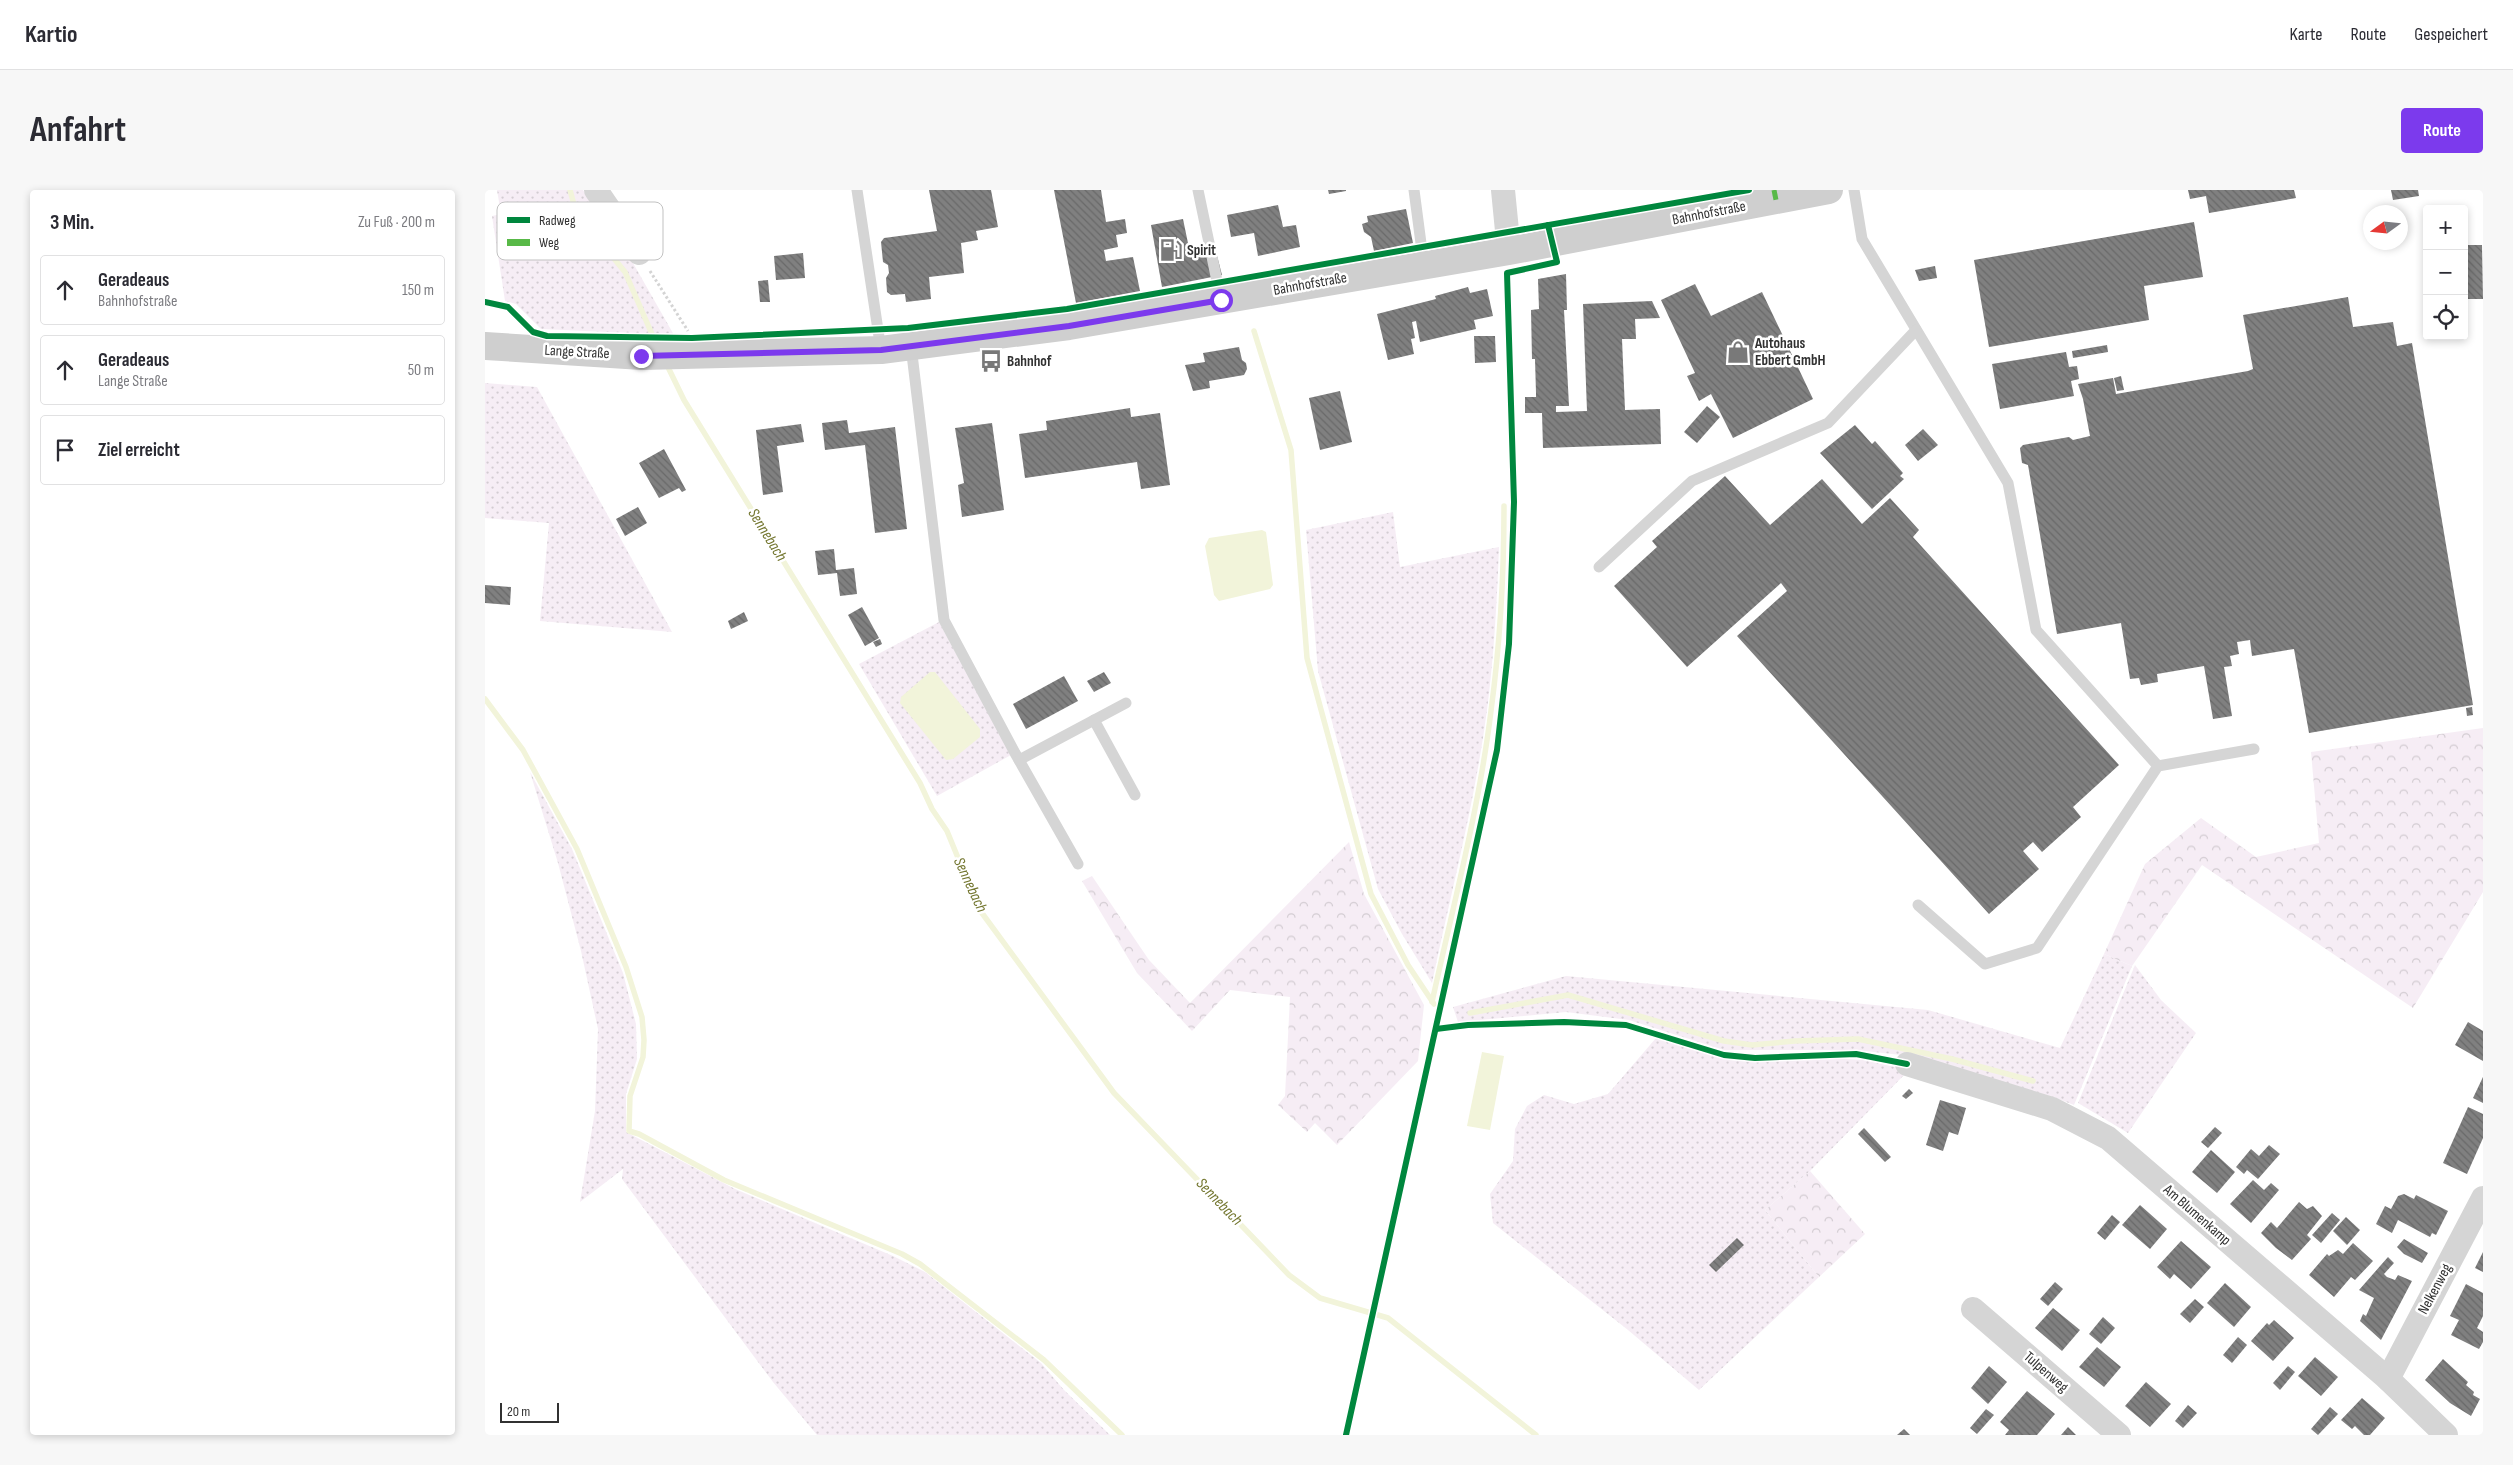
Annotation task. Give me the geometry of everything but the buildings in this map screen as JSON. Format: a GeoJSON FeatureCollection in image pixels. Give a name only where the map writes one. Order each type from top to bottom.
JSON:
{"type":"FeatureCollection","features":[{"type":"Feature","properties":{"kind":"main road","name":"Bahnhofstraße"},"geometry":{"type":"LineString","coordinates":[[789,353],[881,350],[1069,326],[1509,251],[1829,190]]}},
{"type":"Feature","properties":{"kind":"main road","name":"Lange Straße"},"geometry":{"type":"LineString","coordinates":[[485,346],[641,356],[789,353]]}},
{"type":"Feature","properties":{"kind":"street"},"geometry":{"type":"LineString","coordinates":[[596,190],[604,202]]}},
{"type":"Feature","properties":{"kind":"street"},"geometry":{"type":"LineString","coordinates":[[1503,190],[1509,251]]}},
{"type":"Feature","properties":{"kind":"street","name":"Am Blumenkamp"},"geometry":{"type":"LineString","coordinates":[[1907,1064],[2052,1109],[2108,1138],[2387,1379],[2446,1435]]}},
{"type":"Feature","properties":{"kind":"street","name":"Nelkenweg"},"geometry":{"type":"LineString","coordinates":[[2387,1379],[2482,1204]]}},
{"type":"Feature","properties":{"kind":"street","name":"Tulpenweg"},"geometry":{"type":"LineString","coordinates":[[1973,1309],[2119,1435]]}},
{"type":"Feature","properties":{"kind":"lane"},"geometry":{"type":"LineString","coordinates":[[857,190],[881,350]]}},
{"type":"Feature","properties":{"kind":"lane"},"geometry":{"type":"LineString","coordinates":[[1198,190],[1221,300]]}},
{"type":"Feature","properties":{"kind":"lane"},"geometry":{"type":"LineString","coordinates":[[1414,190],[1424,266]]}},
{"type":"Feature","properties":{"kind":"lane"},"geometry":{"type":"LineString","coordinates":[[1854,190],[1862,239],[2009,484],[2036,630],[2158,766]]}},
{"type":"Feature","properties":{"kind":"lane"},"geometry":{"type":"LineString","coordinates":[[1599,568],[1692,481],[1828,423],[1916,330]]}},
{"type":"Feature","properties":{"kind":"lane"},"geometry":{"type":"LineString","coordinates":[[911,346],[944,620],[1019,760],[1079,864]]}},
{"type":"Feature","properties":{"kind":"lane"},"geometry":{"type":"LineString","coordinates":[[1019,760],[1126,703]]}},
{"type":"Feature","properties":{"kind":"lane"},"geometry":{"type":"LineString","coordinates":[[1094,720],[1135,795]]}},
{"type":"Feature","properties":{"kind":"lane"},"geometry":{"type":"LineString","coordinates":[[1918,905],[1985,964],[2037,948],[2158,766],[2254,749]]}},
{"type":"Feature","properties":{"kind":"path"},"geometry":{"type":"LineString","coordinates":[[643,260],[692,338],[692,355]]}},
{"type":"Feature","properties":{"kind":"green space"},"geometry":{"type":"Polygon","coordinates":[[[497,190],[583,190],[591,202],[499,202],[497,190]]]}},
{"type":"Feature","properties":{"kind":"green space"},"geometry":{"type":"Polygon","coordinates":[[[497,215],[497,249],[492,216],[497,215]]]}},
{"type":"Feature","properties":{"kind":"green space"},"geometry":{"type":"Polygon","coordinates":[[[499,260],[631,260],[674,335],[541,329],[516,304],[505,301],[499,260]]]}},
{"type":"Feature","properties":{"kind":"green space"},"geometry":{"type":"Polygon","coordinates":[[[485,383],[537,387],[672,632],[540,621],[549,523],[485,518],[485,383]]]}},
{"type":"Feature","properties":{"kind":"green space"},"geometry":{"type":"Polygon","coordinates":[[[1393,512],[1400,567],[1499,547],[1493,649],[1482,744],[1432,983],[1402,934],[1378,889],[1318,671],[1306,530],[1393,512]]]}},
{"type":"Feature","properties":{"kind":"green space"},"geometry":{"type":"Polygon","coordinates":[[[939,622],[1011,755],[937,796],[859,664],[939,622]]]}},
{"type":"Feature","properties":{"kind":"green space"},"geometry":{"type":"Polygon","coordinates":[[[2483,728],[2483,892],[2413,1008],[2202,865],[2132,966],[2104,954],[2145,864],[2201,818],[2256,857],[2319,843],[2311,752],[2483,728]]]}},
{"type":"Feature","properties":{"kind":"green space"},"geometry":{"type":"Polygon","coordinates":[[[530,772],[572,849],[623,973],[636,1024],[637,1059],[626,1094],[626,1132],[735,1189],[893,1256],[925,1272],[1041,1363],[1064,1390],[1110,1435],[817,1435],[773,1382],[622,1179],[623,1169],[580,1202],[595,1111],[598,1029],[581,951],[558,863],[530,772]]]}},
{"type":"Feature","properties":{"kind":"green space"},"geometry":{"type":"Polygon","coordinates":[[[1349,842],[1364,894],[1424,1005],[1418,1061],[1337,1145],[1315,1123],[1307,1132],[1278,1105],[1285,1096],[1290,997],[1230,990],[1192,1031],[1137,973],[1082,881],[1092,876],[1149,960],[1190,1003],[1349,842]]]}},
{"type":"Feature","properties":{"kind":"green space"},"geometry":{"type":"Polygon","coordinates":[[[2104,954],[2132,966],[2074,1105],[2056,1098],[2035,1094],[1910,1056],[1856,1050],[1724,1050],[1629,1020],[1566,1012],[1458,1022],[1453,1007],[1566,976],[1928,1010],[2060,1048],[2104,954]]]}},
{"type":"Feature","properties":{"kind":"green space"},"geometry":{"type":"Polygon","coordinates":[[[2135,965],[2161,1000],[2196,1033],[2128,1133],[2078,1103],[2135,965]]]}},
{"type":"Feature","properties":{"kind":"green space"},"geometry":{"type":"Polygon","coordinates":[[[1656,1038],[1731,1060],[1760,1062],[1826,1058],[1863,1060],[1909,1070],[1810,1171],[1765,1210],[1819,1277],[1699,1390],[1628,1330],[1493,1223],[1490,1194],[1513,1161],[1515,1129],[1527,1106],[1544,1095],[1574,1104],[1608,1094],[1656,1038]]]}},
{"type":"Feature","properties":{"kind":"green space"},"geometry":{"type":"Polygon","coordinates":[[[1810,1171],[1865,1234],[1819,1277],[1765,1210],[1810,1171]]]}},
{"type":"Feature","properties":{"kind":"shaded area"},"geometry":{"type":"Polygon","coordinates":[[[1262,530],[1266,532],[1273,585],[1270,589],[1219,601],[1214,595],[1205,546],[1209,538],[1262,530]]]}},
{"type":"Feature","properties":{"kind":"shaded area"},"geometry":{"type":"Polygon","coordinates":[[[930,672],[935,672],[980,729],[980,737],[953,759],[946,760],[900,703],[901,697],[930,672]]]}},
{"type":"Feature","properties":{"kind":"shaded area"},"geometry":{"type":"Polygon","coordinates":[[[1482,1052],[1504,1056],[1490,1130],[1467,1126],[1482,1052]]]}},
{"type":"Feature","properties":{"kind":"waterway","name":"Sennebach"},"geometry":{"type":"LineString","coordinates":[[570,190],[573,202]]}},
{"type":"Feature","properties":{"kind":"waterway","name":"Sennebach"},"geometry":{"type":"LineString","coordinates":[[615,260],[625,272],[658,348]]}},
{"type":"Feature","properties":{"kind":"waterway"},"geometry":{"type":"LineString","coordinates":[[1254,331],[1291,450],[1307,658],[1371,894],[1408,965],[1434,1004]]}},
{"type":"Feature","properties":{"kind":"waterway","name":"Sennebach"},"geometry":{"type":"LineString","coordinates":[[666,363],[684,400],[920,783],[932,809],[947,831],[979,909],[1114,1093],[1289,1275],[1320,1298],[1388,1318],[1536,1435]]}},
{"type":"Feature","properties":{"kind":"waterway"},"geometry":{"type":"LineString","coordinates":[[1432,1002],[1473,821],[1486,748],[1499,635],[1504,506]]}},
{"type":"Feature","properties":{"kind":"waterway"},"geometry":{"type":"LineString","coordinates":[[485,699],[523,750],[577,849],[626,967],[642,1017],[644,1040],[643,1057],[630,1096],[629,1131],[639,1134],[724,1180],[902,1254],[920,1264],[1044,1360],[1122,1435]]}},
{"type":"Feature","properties":{"kind":"waterway"},"geometry":{"type":"LineString","coordinates":[[1470,1013],[1568,995],[1724,1041],[1752,1045],[1795,1041],[1858,1039],[1952,1059],[2033,1081]]}},
{"type":"Feature","properties":{"kind":"marked path"},"geometry":{"type":"LineString","coordinates":[[1774,190],[1776,200]]}},
{"type":"Feature","properties":{"kind":"cycle path"},"geometry":{"type":"LineString","coordinates":[[485,302],[508,307],[533,332],[547,336],[692,338],[908,328],[1067,309],[1749,190]]}},
{"type":"Feature","properties":{"kind":"cycle path"},"geometry":{"type":"LineString","coordinates":[[1346,1435],[1497,750],[1509,644],[1514,502],[1507,273],[1557,262],[1548,225]]}},
{"type":"Feature","properties":{"kind":"cycle path"},"geometry":{"type":"LineString","coordinates":[[1436,1029],[1468,1025],[1564,1022],[1626,1025],[1724,1055],[1755,1058],[1856,1054],[1907,1064]]}},
{"type":"Feature","properties":{"kind":"place","name":"Spirit"},"geometry":{"type":"Point","coordinates":[1171,250]}},
{"type":"Feature","properties":{"kind":"place","name":"Autohaus Ebbert GmbH"},"geometry":{"type":"Point","coordinates":[1738,352]}},
{"type":"Feature","properties":{"kind":"place","name":"Bahnhof"},"geometry":{"type":"Point","coordinates":[991,361]}},
{"type":"Feature","properties":{"kind":"route"},"geometry":{"type":"LineString","coordinates":[[641,356],[881,350],[1069,326],[1221,300]]}}]}
